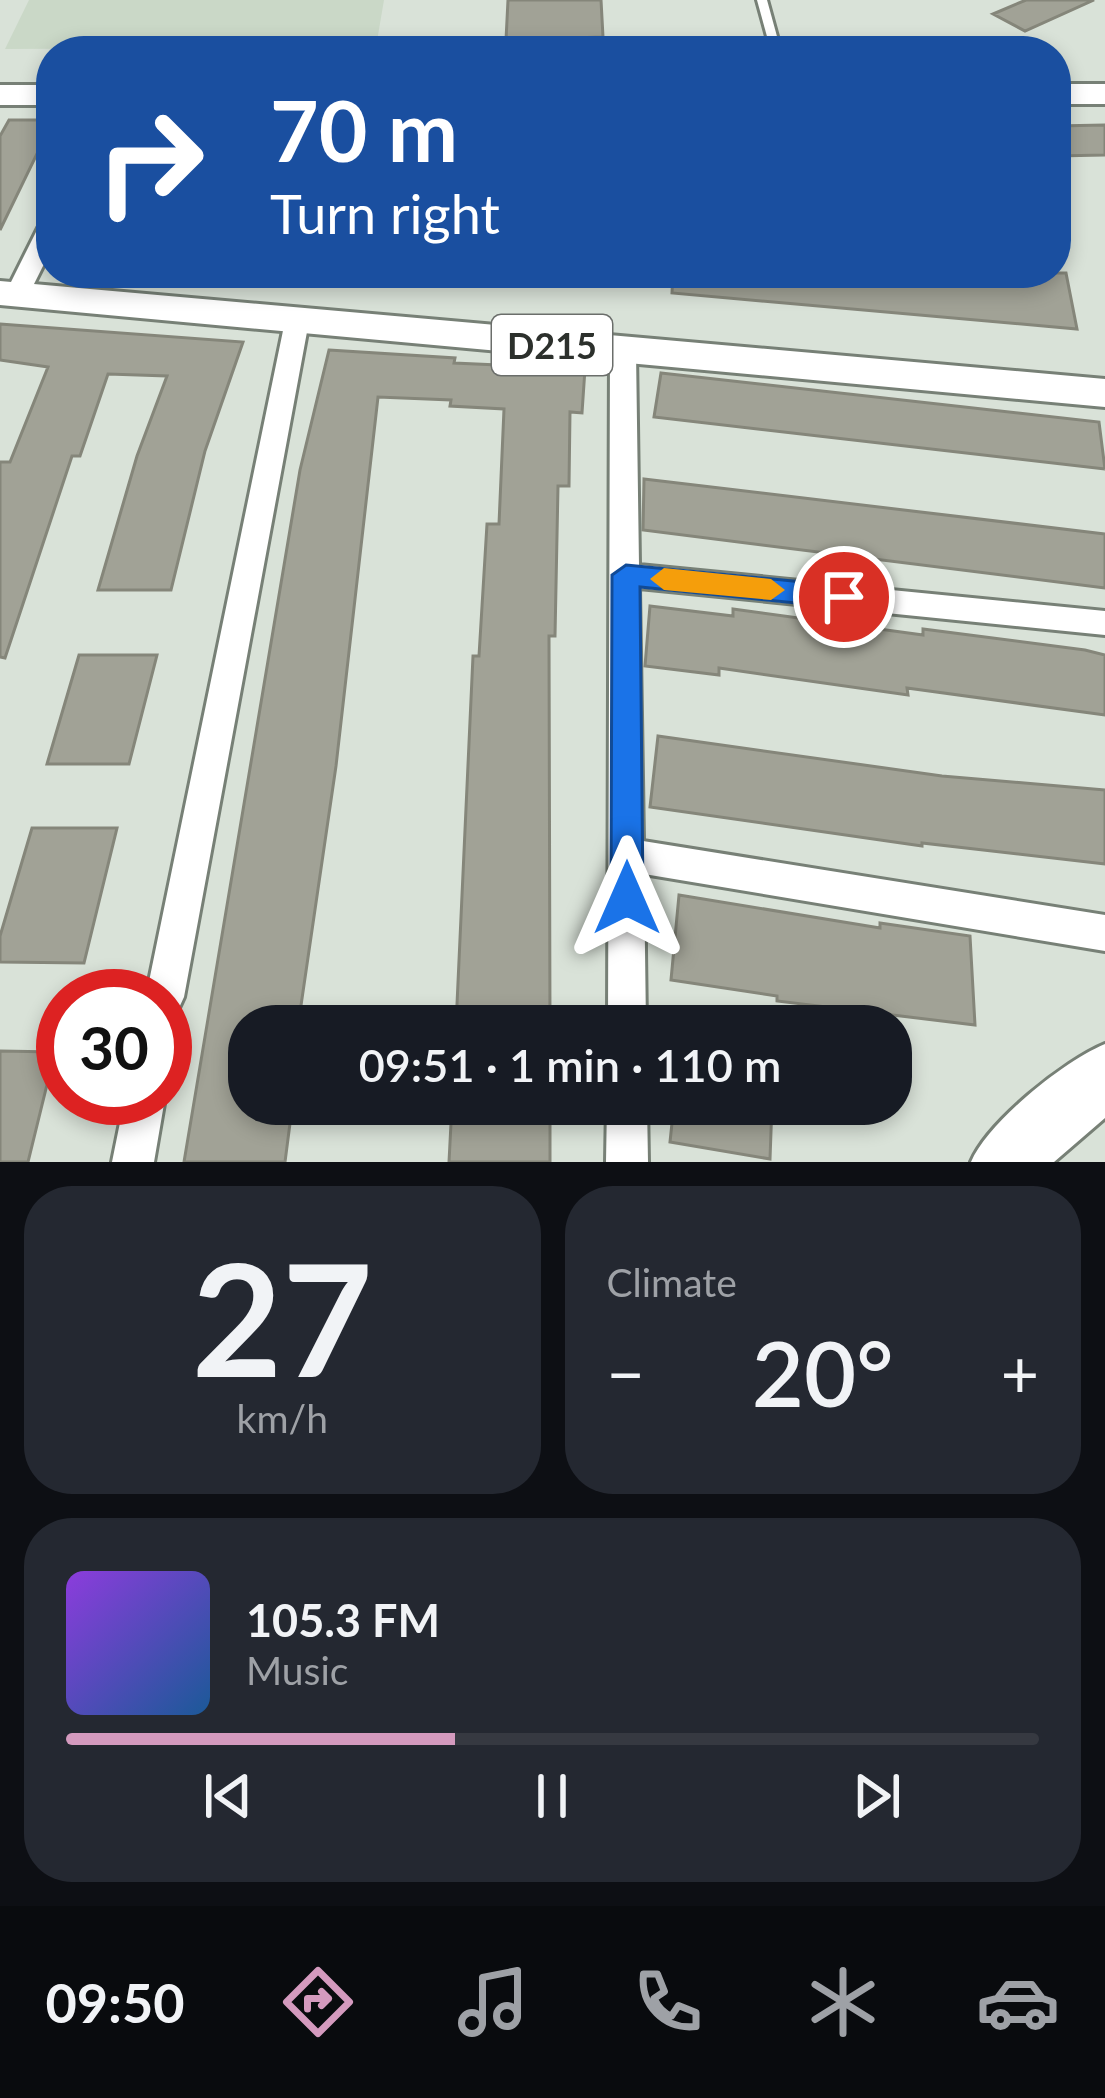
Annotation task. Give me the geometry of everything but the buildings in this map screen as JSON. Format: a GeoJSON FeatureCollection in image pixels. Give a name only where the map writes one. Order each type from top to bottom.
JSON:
{"type":"FeatureCollection","features":[{"type":"Feature","properties":{"kind":"main road"},"geometry":{"type":"LineString","coordinates":[[1071,94],[1105,94]]}},
{"type":"Feature","properties":{"kind":"main road"},"geometry":{"type":"LineString","coordinates":[[0,95],[36,95]]}},
{"type":"Feature","properties":{"kind":"main road","name":"D215"},"geometry":{"type":"LineString","coordinates":[[9,293],[1105,393]]}},
{"type":"Feature","properties":{"kind":"main road"},"geometry":{"type":"LineString","coordinates":[[1004,1162],[1105,1076]]}},
{"type":"Feature","properties":{"kind":"street"},"geometry":{"type":"LineString","coordinates":[[9,293],[36,250]]}},
{"type":"Feature","properties":{"kind":"street"},"geometry":{"type":"LineString","coordinates":[[170,969],[297,321]]}},
{"type":"Feature","properties":{"kind":"street"},"geometry":{"type":"LineString","coordinates":[[623,352],[627,1005]]}},
{"type":"Feature","properties":{"kind":"street"},"geometry":{"type":"LineString","coordinates":[[626,575],[1105,622]]}},
{"type":"Feature","properties":{"kind":"street"},"geometry":{"type":"LineString","coordinates":[[627,855],[1105,933]]}},
{"type":"Feature","properties":{"kind":"street"},"geometry":{"type":"LineString","coordinates":[[133,1162],[140,1125]]}},
{"type":"Feature","properties":{"kind":"street"},"geometry":{"type":"LineString","coordinates":[[627,1125],[627,1162]]}},
{"type":"Feature","properties":{"kind":"lane"},"geometry":{"type":"LineString","coordinates":[[762,0],[772,36]]}},
{"type":"Feature","properties":{"kind":"shaded area"},"geometry":{"type":"Polygon","coordinates":[[[29,0],[384,0],[378,36],[36,36],[36,49],[5,49],[29,0]]]}},
{"type":"Feature","properties":{"kind":"slow traffic"},"geometry":{"type":"LineString","coordinates":[[664,579],[771,590]]}},
{"type":"Feature","properties":{"kind":"route"},"geometry":{"type":"LineString","coordinates":[[627,898],[626,575],[844,597]]}}]}
